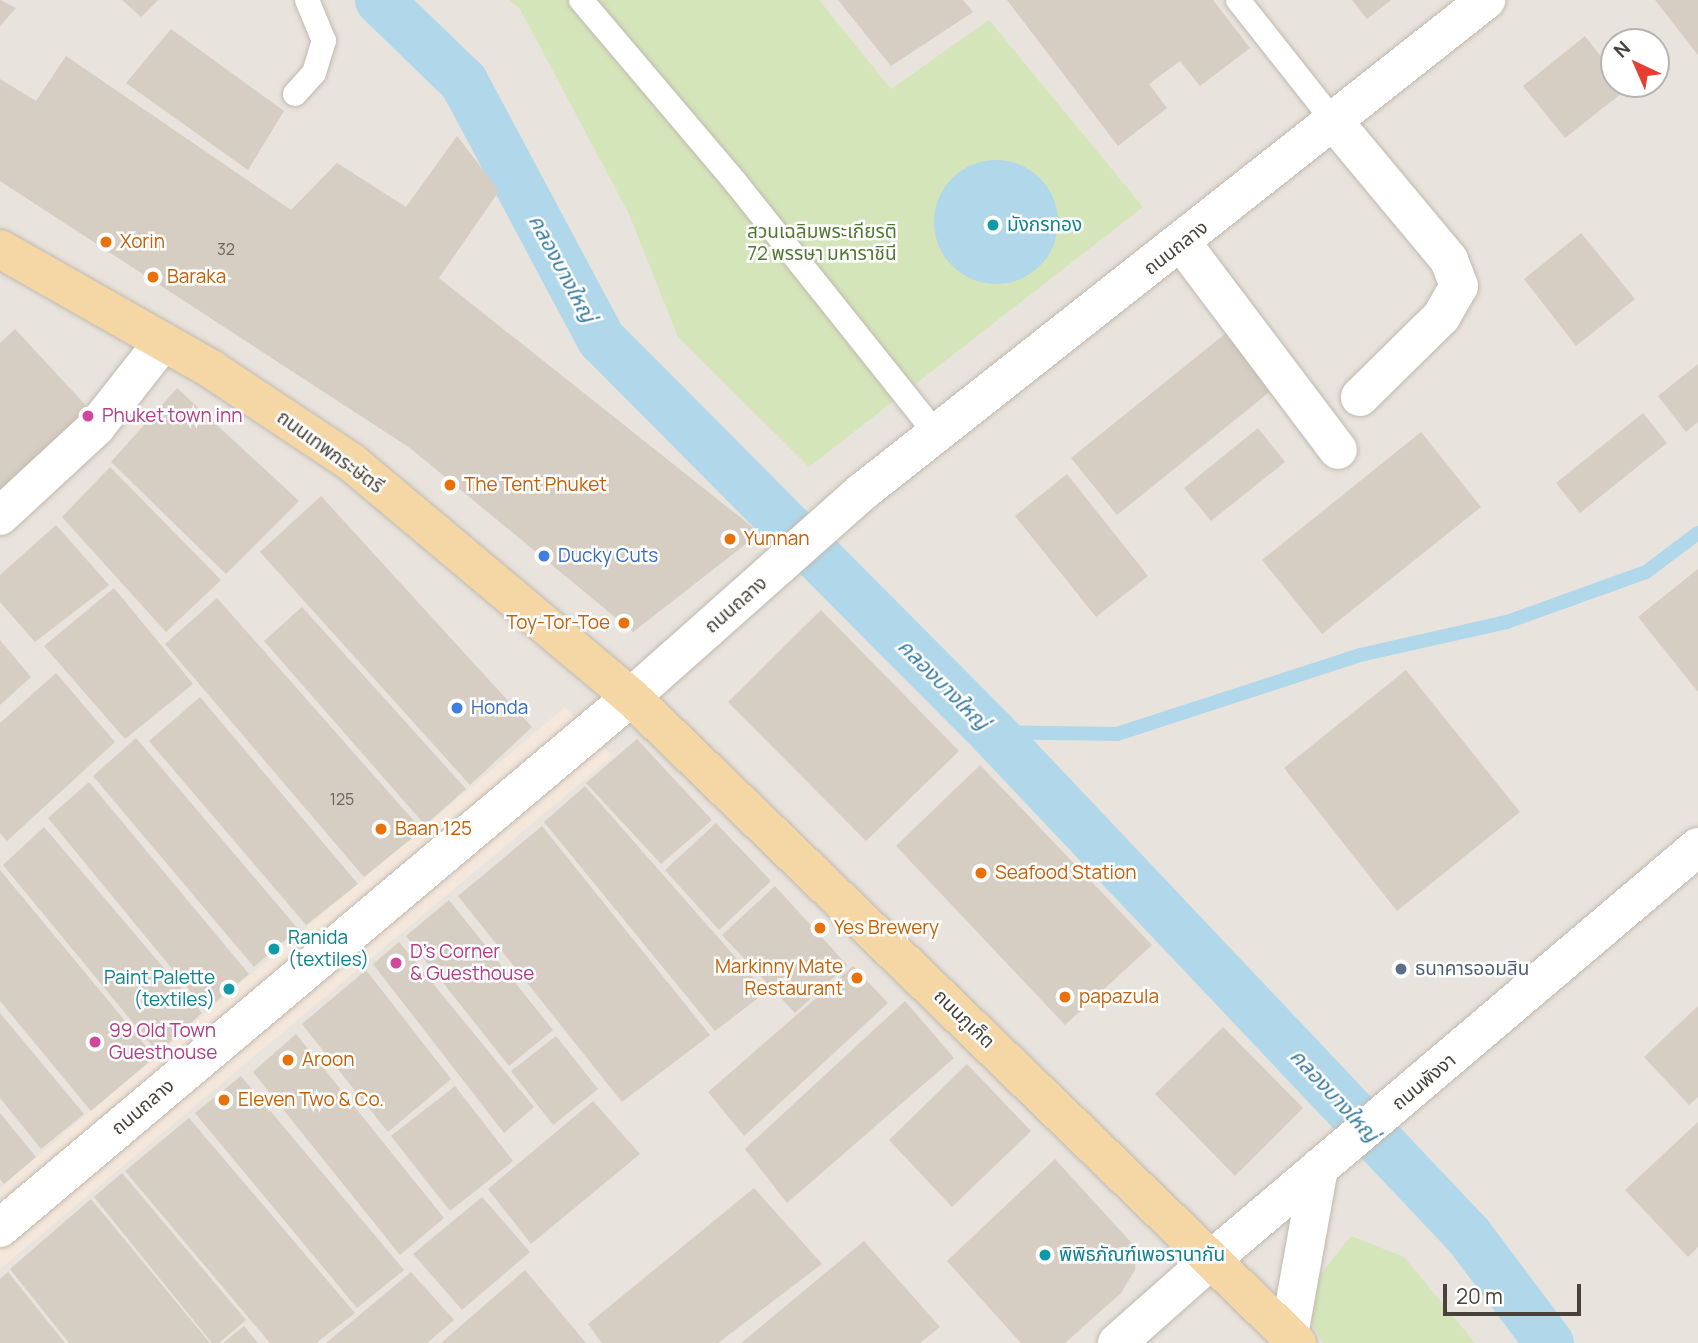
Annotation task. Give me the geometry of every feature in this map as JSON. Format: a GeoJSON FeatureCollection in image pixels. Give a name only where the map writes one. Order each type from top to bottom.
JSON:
{"type":"FeatureCollection","features":[{"type":"Feature","properties":{"kind":"main road","name":"ถนนเทพกระษัตรี"},"geometry":{"type":"LineString","coordinates":[[0,250],[163,342],[351,462],[631,697]]}},
{"type":"Feature","properties":{"kind":"main road","name":"ถนนภูเก็ต"},"geometry":{"type":"LineString","coordinates":[[631,697],[1293,1339]]}},
{"type":"Feature","properties":{"kind":"street","name":"ถนนถลาง"},"geometry":{"type":"LineString","coordinates":[[5,1213],[631,697],[862,492],[1335,123],[1486,0]]}},
{"type":"Feature","properties":{"kind":"street"},"geometry":{"type":"LineString","coordinates":[[1335,123],[1449,260],[1459,286],[1441,317],[1360,397]]}},
{"type":"Feature","properties":{"kind":"street"},"geometry":{"type":"LineString","coordinates":[[1182,243],[1338,450]]}},
{"type":"Feature","properties":{"kind":"street"},"geometry":{"type":"LineString","coordinates":[[0,516],[96,427],[163,342]]}},
{"type":"Feature","properties":{"kind":"street","name":"ถนนพังงา"},"geometry":{"type":"LineString","coordinates":[[1117,1343],[1212,1259],[1422,1085],[1698,847]]}},
{"type":"Feature","properties":{"kind":"street"},"geometry":{"type":"LineString","coordinates":[[1293,1339],[1319,1168]]}},
{"type":"Feature","properties":{"kind":"lane"},"geometry":{"type":"LineString","coordinates":[[295,94],[314,73],[324,41],[307,0]]}},
{"type":"Feature","properties":{"kind":"lane"},"geometry":{"type":"LineString","coordinates":[[581,0],[937,435]]}},
{"type":"Feature","properties":{"kind":"lane"},"geometry":{"type":"LineString","coordinates":[[1238,0],[1335,123]]}},
{"type":"Feature","properties":{"kind":"shaded area"},"geometry":{"type":"Polygon","coordinates":[[[0,0],[1698,0],[1698,1343],[0,1343],[0,0]]]}},
{"type":"Feature","properties":{"kind":"shaded area"},"geometry":{"type":"Polygon","coordinates":[[[565,707],[613,756],[0,1269],[0,1188],[565,707]]]}},
{"type":"Feature","properties":{"kind":"green space","name":"สวนเฉลิมพระเกียรติ 72 พรรษา มหาราชินี"},"geometry":{"type":"Polygon","coordinates":[[[509,0],[819,0],[891,89],[989,20],[1143,207],[809,467],[678,337],[629,214],[520,9],[509,0]]]}},
{"type":"Feature","properties":{"kind":"green space"},"geometry":{"type":"Polygon","coordinates":[[[1351,1236],[1404,1257],[1475,1343],[1323,1343],[1307,1313],[1309,1289],[1351,1236]]]}},
{"type":"Feature","properties":{"kind":"water"},"geometry":{"type":"Polygon","coordinates":[[[996,160],[1020,165],[1040,178],[1053,198],[1058,222],[1053,246],[1040,266],[1020,279],[996,284],[972,279],[952,266],[939,246],[934,222],[939,198],[952,178],[972,165],[996,160]]]}},
{"type":"Feature","properties":{"kind":"building"},"geometry":{"type":"Polygon","coordinates":[[[0,0],[16,8],[0,26],[0,0]]]}},
{"type":"Feature","properties":{"kind":"building"},"geometry":{"type":"Polygon","coordinates":[[[122,0],[158,0],[141,17],[122,0]]]}},
{"type":"Feature","properties":{"kind":"building"},"geometry":{"type":"Polygon","coordinates":[[[838,0],[963,0],[973,12],[891,66],[838,0]]]}},
{"type":"Feature","properties":{"kind":"building"},"geometry":{"type":"Polygon","coordinates":[[[1007,0],[1213,0],[1250,48],[1200,86],[1180,61],[1149,84],[1167,108],[1118,146],[1007,0]]]}},
{"type":"Feature","properties":{"kind":"building"},"geometry":{"type":"Polygon","coordinates":[[[1352,0],[1391,0],[1367,19],[1352,0]]]}},
{"type":"Feature","properties":{"kind":"building"},"geometry":{"type":"Polygon","coordinates":[[[1655,0],[1698,0],[1698,55],[1655,0]]]}},
{"type":"Feature","properties":{"kind":"building"},"geometry":{"type":"Polygon","coordinates":[[[171,29],[284,111],[248,170],[126,83],[171,29]]]}},
{"type":"Feature","properties":{"kind":"building"},"geometry":{"type":"Polygon","coordinates":[[[1585,36],[1600,55],[1600,98],[1616,98],[1565,138],[1523,86],[1585,36]]]}},
{"type":"Feature","properties":{"kind":"building"},"geometry":{"type":"Polygon","coordinates":[[[66,56],[291,210],[337,163],[406,207],[457,136],[499,191],[439,278],[760,533],[633,632],[410,448],[0,181],[0,79],[36,101],[66,56]]]}},
{"type":"Feature","properties":{"kind":"building"},"geometry":{"type":"Polygon","coordinates":[[[1581,233],[1635,299],[1576,346],[1524,279],[1581,233]]]}},
{"type":"Feature","properties":{"kind":"building"},"geometry":{"type":"Polygon","coordinates":[[[15,329],[92,412],[0,491],[0,343],[15,329]]]}},
{"type":"Feature","properties":{"kind":"building"},"geometry":{"type":"Polygon","coordinates":[[[1226,333],[1272,390],[1117,515],[1071,458],[1226,333]]]}},
{"type":"Feature","properties":{"kind":"building"},"geometry":{"type":"Polygon","coordinates":[[[1698,364],[1698,422],[1686,432],[1658,396],[1698,364]]]}},
{"type":"Feature","properties":{"kind":"building"},"geometry":{"type":"Polygon","coordinates":[[[177,388],[299,501],[226,574],[111,462],[177,388]]]}},
{"type":"Feature","properties":{"kind":"building"},"geometry":{"type":"Polygon","coordinates":[[[1643,413],[1667,443],[1580,513],[1556,483],[1643,413]]]}},
{"type":"Feature","properties":{"kind":"building"},"geometry":{"type":"Polygon","coordinates":[[[1258,428],[1285,462],[1211,521],[1184,488],[1258,428]]]}},
{"type":"Feature","properties":{"kind":"building"},"geometry":{"type":"Polygon","coordinates":[[[1421,432],[1481,507],[1322,634],[1262,560],[1421,432]]]}},
{"type":"Feature","properties":{"kind":"building"},"geometry":{"type":"Polygon","coordinates":[[[110,467],[221,580],[166,632],[62,517],[110,467]]]}},
{"type":"Feature","properties":{"kind":"building"},"geometry":{"type":"Polygon","coordinates":[[[1067,474],[1148,576],[1096,617],[1015,516],[1067,474]]]}},
{"type":"Feature","properties":{"kind":"building"},"geometry":{"type":"Polygon","coordinates":[[[321,496],[532,727],[470,785],[260,552],[321,496]]]}},
{"type":"Feature","properties":{"kind":"building"},"geometry":{"type":"Polygon","coordinates":[[[56,525],[109,585],[35,642],[0,602],[0,575],[56,525]]]}},
{"type":"Feature","properties":{"kind":"building"},"geometry":{"type":"Polygon","coordinates":[[[1698,569],[1698,692],[1638,617],[1698,569]]]}},
{"type":"Feature","properties":{"kind":"building"},"geometry":{"type":"Polygon","coordinates":[[[114,588],[193,684],[125,739],[44,646],[114,588]]]}},
{"type":"Feature","properties":{"kind":"building"},"geometry":{"type":"Polygon","coordinates":[[[217,598],[422,830],[364,877],[165,644],[217,598]]]}},
{"type":"Feature","properties":{"kind":"building"},"geometry":{"type":"Polygon","coordinates":[[[302,607],[466,789],[425,825],[264,641],[302,607]]]}},
{"type":"Feature","properties":{"kind":"building"},"geometry":{"type":"Polygon","coordinates":[[[821,610],[959,751],[866,841],[728,702],[821,610]]]}},
{"type":"Feature","properties":{"kind":"building"},"geometry":{"type":"Polygon","coordinates":[[[0,640],[31,677],[0,705],[0,640]]]}},
{"type":"Feature","properties":{"kind":"building"},"geometry":{"type":"Polygon","coordinates":[[[1406,670],[1520,812],[1397,911],[1284,768],[1406,670]]]}},
{"type":"Feature","properties":{"kind":"building"},"geometry":{"type":"Polygon","coordinates":[[[56,673],[115,742],[7,841],[0,833],[0,723],[56,673]]]}},
{"type":"Feature","properties":{"kind":"building"},"geometry":{"type":"Polygon","coordinates":[[[200,697],[358,884],[306,925],[149,741],[200,697]]]}},
{"type":"Feature","properties":{"kind":"building"},"geometry":{"type":"Polygon","coordinates":[[[136,738],[298,929],[254,967],[93,776],[136,738]]]}},
{"type":"Feature","properties":{"kind":"building"},"geometry":{"type":"Polygon","coordinates":[[[637,739],[712,820],[661,864],[586,783],[637,739]]]}},
{"type":"Feature","properties":{"kind":"building"},"geometry":{"type":"Polygon","coordinates":[[[980,765],[1152,945],[1065,1025],[896,846],[980,765]]]}},
{"type":"Feature","properties":{"kind":"building"},"geometry":{"type":"Polygon","coordinates":[[[89,782],[249,974],[206,1010],[48,818],[89,782]]]}},
{"type":"Feature","properties":{"kind":"building"},"geometry":{"type":"Polygon","coordinates":[[[585,786],[766,992],[715,1031],[544,822],[585,786]]]}},
{"type":"Feature","properties":{"kind":"building"},"geometry":{"type":"Polygon","coordinates":[[[716,823],[771,881],[719,930],[665,870],[716,823]]]}},
{"type":"Feature","properties":{"kind":"building"},"geometry":{"type":"Polygon","coordinates":[[[542,826],[710,1035],[622,1102],[458,896],[542,826]]]}},
{"type":"Feature","properties":{"kind":"building"},"geometry":{"type":"Polygon","coordinates":[[[44,827],[202,1013],[158,1053],[3,865],[44,827]]]}},
{"type":"Feature","properties":{"kind":"building"},"geometry":{"type":"Polygon","coordinates":[[[0,870],[155,1057],[91,1111],[0,1001],[0,870]]]}},
{"type":"Feature","properties":{"kind":"building"},"geometry":{"type":"Polygon","coordinates":[[[775,886],[847,965],[795,1013],[722,935],[775,886]]]}},
{"type":"Feature","properties":{"kind":"building"},"geometry":{"type":"Polygon","coordinates":[[[449,900],[553,1030],[509,1066],[406,936],[449,900]]]}},
{"type":"Feature","properties":{"kind":"building"},"geometry":{"type":"Polygon","coordinates":[[[399,942],[534,1107],[504,1133],[373,964],[399,942]]]}},
{"type":"Feature","properties":{"kind":"building"},"geometry":{"type":"Polygon","coordinates":[[[853,966],[888,1003],[744,1136],[708,1092],[853,966]]]}},
{"type":"Feature","properties":{"kind":"building"},"geometry":{"type":"Polygon","coordinates":[[[366,970],[451,1079],[388,1132],[302,1024],[366,970]]]}},
{"type":"Feature","properties":{"kind":"building"},"geometry":{"type":"Polygon","coordinates":[[[905,1001],[954,1058],[787,1203],[745,1149],[905,1001]]]}},
{"type":"Feature","properties":{"kind":"building"},"geometry":{"type":"Polygon","coordinates":[[[1698,1006],[1698,1097],[1689,1105],[1644,1057],[1698,1006]]]}},
{"type":"Feature","properties":{"kind":"building"},"geometry":{"type":"Polygon","coordinates":[[[0,1013],[84,1114],[41,1149],[0,1098],[0,1013]]]}},
{"type":"Feature","properties":{"kind":"building"},"geometry":{"type":"Polygon","coordinates":[[[1223,1027],[1303,1108],[1235,1176],[1155,1094],[1223,1027]]]}},
{"type":"Feature","properties":{"kind":"building"},"geometry":{"type":"Polygon","coordinates":[[[296,1034],[444,1218],[400,1255],[253,1072],[296,1034]]]}},
{"type":"Feature","properties":{"kind":"building"},"geometry":{"type":"Polygon","coordinates":[[[556,1036],[598,1089],[553,1125],[511,1071],[556,1036]]]}},
{"type":"Feature","properties":{"kind":"building"},"geometry":{"type":"Polygon","coordinates":[[[967,1064],[1031,1131],[952,1207],[889,1140],[967,1064]]]}},
{"type":"Feature","properties":{"kind":"building"},"geometry":{"type":"Polygon","coordinates":[[[241,1076],[404,1270],[357,1308],[195,1113],[241,1076]]]}},
{"type":"Feature","properties":{"kind":"building"},"geometry":{"type":"Polygon","coordinates":[[[455,1086],[513,1161],[450,1211],[391,1136],[455,1086]]]}},
{"type":"Feature","properties":{"kind":"building"},"geometry":{"type":"Polygon","coordinates":[[[593,1101],[640,1154],[531,1244],[488,1189],[593,1101]]]}},
{"type":"Feature","properties":{"kind":"building"},"geometry":{"type":"Polygon","coordinates":[[[0,1113],[36,1157],[4,1184],[0,1179],[0,1113]]]}},
{"type":"Feature","properties":{"kind":"building"},"geometry":{"type":"Polygon","coordinates":[[[189,1118],[355,1313],[316,1343],[270,1343],[125,1171],[189,1118]]]}},
{"type":"Feature","properties":{"kind":"building"},"geometry":{"type":"Polygon","coordinates":[[[1698,1122],[1698,1247],[1688,1257],[1625,1190],[1698,1122]]]}},
{"type":"Feature","properties":{"kind":"building","name":"พิพิธภัณฑ์เพอรานากัน"},"geometry":{"type":"Polygon","coordinates":[[[1055,1159],[1137,1249],[1135,1270],[1121,1293],[1065,1343],[1021,1343],[947,1261],[1055,1159]]]}},
{"type":"Feature","properties":{"kind":"building"},"geometry":{"type":"Polygon","coordinates":[[[122,1173],[246,1320],[219,1343],[212,1343],[94,1197],[122,1173]]]}},
{"type":"Feature","properties":{"kind":"building"},"geometry":{"type":"Polygon","coordinates":[[[754,1188],[822,1264],[718,1343],[602,1343],[588,1324],[754,1188]]]}},
{"type":"Feature","properties":{"kind":"building"},"geometry":{"type":"Polygon","coordinates":[[[482,1197],[530,1252],[462,1310],[413,1254],[482,1197]]]}},
{"type":"Feature","properties":{"kind":"building"},"geometry":{"type":"Polygon","coordinates":[[[91,1199],[210,1343],[69,1343],[10,1269],[91,1199]]]}},
{"type":"Feature","properties":{"kind":"building"},"geometry":{"type":"Polygon","coordinates":[[[864,1241],[940,1327],[920,1343],[741,1343],[864,1241]]]}},
{"type":"Feature","properties":{"kind":"building"},"geometry":{"type":"Polygon","coordinates":[[[525,1270],[586,1343],[441,1343],[525,1270]]]}},
{"type":"Feature","properties":{"kind":"building"},"geometry":{"type":"Polygon","coordinates":[[[8,1272],[65,1343],[0,1343],[0,1279],[8,1272]]]}},
{"type":"Feature","properties":{"kind":"building"},"geometry":{"type":"Polygon","coordinates":[[[411,1272],[454,1320],[427,1343],[326,1343],[411,1272]]]}},
{"type":"Feature","properties":{"kind":"building"},"geometry":{"type":"Polygon","coordinates":[[[244,1326],[258,1343],[223,1343],[244,1326]]]}},
{"type":"Feature","properties":{"kind":"waterway","name":"คลองบางใหญ่"},"geometry":{"type":"LineString","coordinates":[[379,0],[463,81],[601,339],[992,732],[1468,1235],[1549,1343]]}},
{"type":"Feature","properties":{"kind":"waterway"},"geometry":{"type":"LineString","coordinates":[[992,732],[1117,734],[1360,655],[1507,622],[1646,572],[1698,533]]}},
{"type":"Feature","properties":{"kind":"place","name":"มังกรทอง"},"geometry":{"type":"Point","coordinates":[993,225]}},
{"type":"Feature","properties":{"kind":"place","name":"Xorin"},"geometry":{"type":"Point","coordinates":[106,242]}},
{"type":"Feature","properties":{"kind":"place","name":"Baraka"},"geometry":{"type":"Point","coordinates":[153,277]}},
{"type":"Feature","properties":{"kind":"place","name":"Phuket town inn"},"geometry":{"type":"Point","coordinates":[88,416]}},
{"type":"Feature","properties":{"kind":"place","name":"The Tent Phuket"},"geometry":{"type":"Point","coordinates":[450,485]}},
{"type":"Feature","properties":{"kind":"place","name":"Yunnan"},"geometry":{"type":"Point","coordinates":[730,539]}},
{"type":"Feature","properties":{"kind":"place","name":"Ducky Cuts"},"geometry":{"type":"Point","coordinates":[544,556]}},
{"type":"Feature","properties":{"kind":"place","name":"Toy-Tor-Toe"},"geometry":{"type":"Point","coordinates":[624,623]}},
{"type":"Feature","properties":{"kind":"place","name":"Honda"},"geometry":{"type":"Point","coordinates":[457,708]}},
{"type":"Feature","properties":{"kind":"place","name":"Baan 125"},"geometry":{"type":"Point","coordinates":[381,829]}},
{"type":"Feature","properties":{"kind":"place","name":"Seafood Station"},"geometry":{"type":"Point","coordinates":[981,873]}},
{"type":"Feature","properties":{"kind":"place","name":"Yes Brewery"},"geometry":{"type":"Point","coordinates":[820,928]}},
{"type":"Feature","properties":{"kind":"place","name":"Ranida (textiles)"},"geometry":{"type":"Point","coordinates":[274,949]}},
{"type":"Feature","properties":{"kind":"place","name":"D's Corner & Guesthouse"},"geometry":{"type":"Point","coordinates":[396,963]}},
{"type":"Feature","properties":{"kind":"place","name":"ธนาคารออมสิน"},"geometry":{"type":"Point","coordinates":[1401,969]}},
{"type":"Feature","properties":{"kind":"place","name":"Markinny Mate Restaurant"},"geometry":{"type":"Point","coordinates":[857,978]}},
{"type":"Feature","properties":{"kind":"place","name":"Paint Palette (textiles)"},"geometry":{"type":"Point","coordinates":[229,989]}},
{"type":"Feature","properties":{"kind":"place","name":"papazula"},"geometry":{"type":"Point","coordinates":[1065,997]}},
{"type":"Feature","properties":{"kind":"place","name":"99 Old Town Guesthouse"},"geometry":{"type":"Point","coordinates":[95,1042]}},
{"type":"Feature","properties":{"kind":"place","name":"Aroon"},"geometry":{"type":"Point","coordinates":[288,1060]}},
{"type":"Feature","properties":{"kind":"place","name":"Eleven Two & Co."},"geometry":{"type":"Point","coordinates":[224,1100]}},
{"type":"Feature","properties":{"kind":"place","name":"พิพิธภัณฑ์เพอรานากัน"},"geometry":{"type":"Point","coordinates":[1045,1255]}}]}
